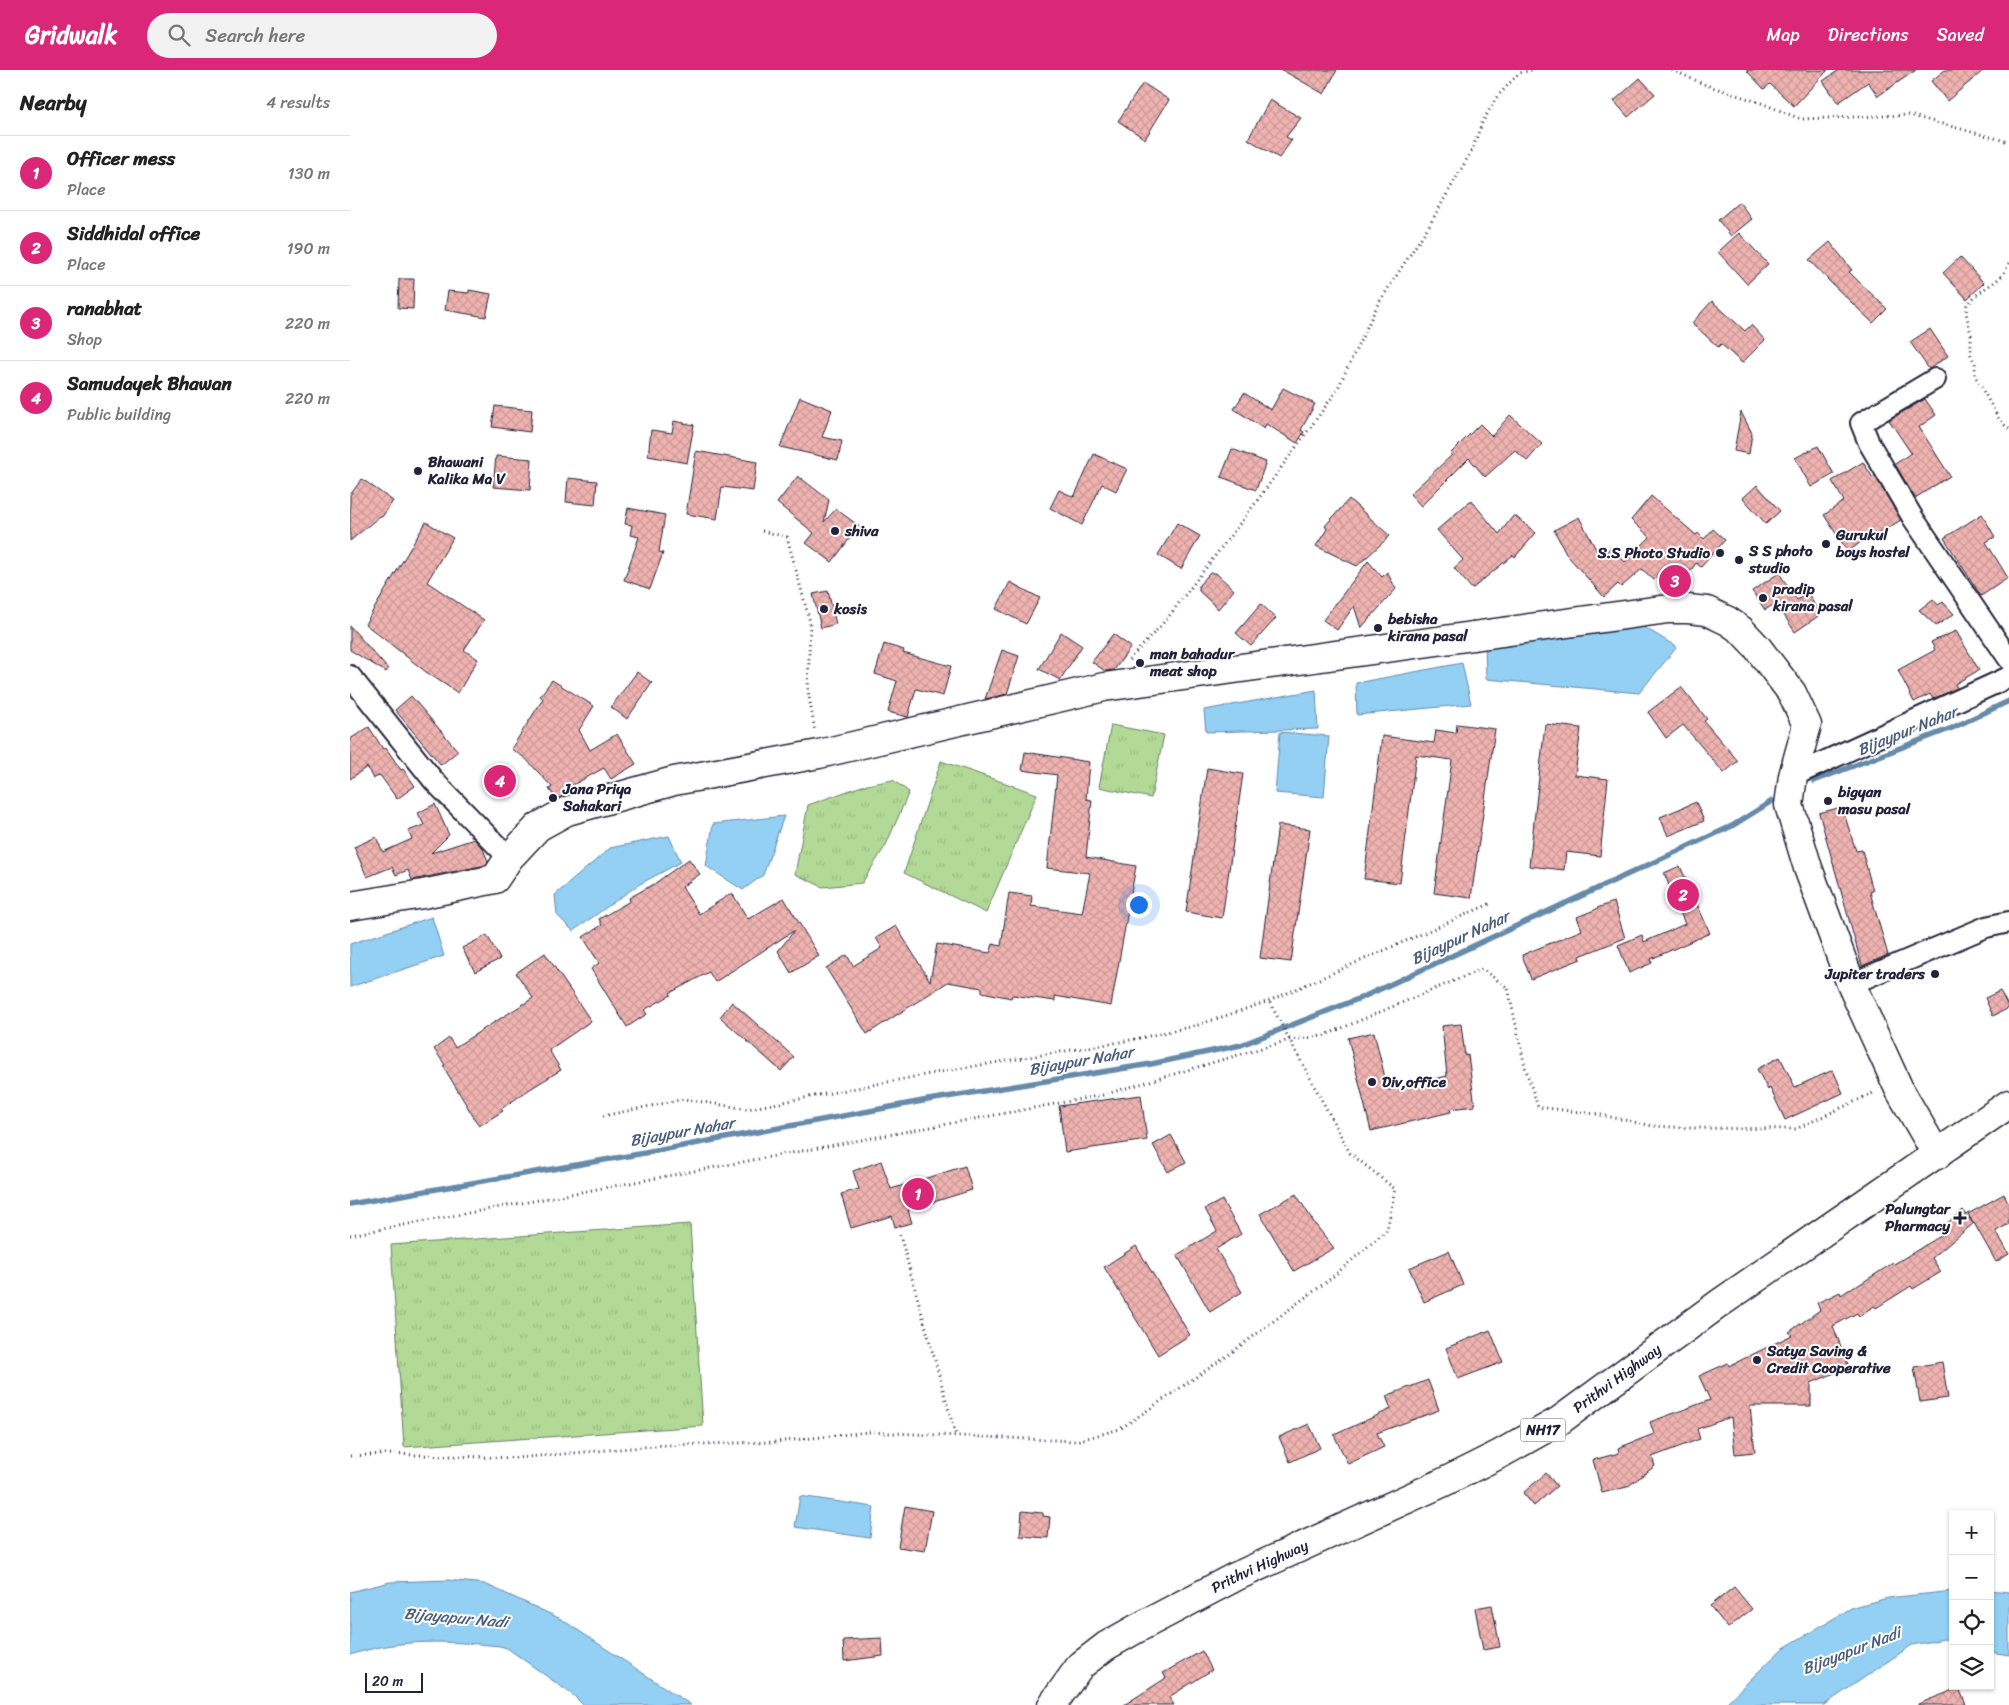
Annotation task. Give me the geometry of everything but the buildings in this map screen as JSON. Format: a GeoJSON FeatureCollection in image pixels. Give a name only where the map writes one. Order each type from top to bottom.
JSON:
{"type":"FeatureCollection","features":[{"type":"Feature","properties":{"kind":"main road"},"geometry":{"type":"LineString","coordinates":[[350,906],[423,894],[495,879],[509,858],[538,827],[567,811],[674,781],[819,754],[1104,686],[1668,609],[1707,611],[1728,621],[1741,630],[1757,647],[1792,693],[1807,726],[1793,776],[1789,805],[1808,868],[1851,984],[1899,1090],[1937,1155]]}},
{"type":"Feature","properties":{"kind":"main road","name":"Prithvi Highway"},"geometry":{"type":"LineString","coordinates":[[1052,1705],[1080,1666],[1106,1646],[1235,1576],[1442,1483],[1559,1422],[1720,1303],[2009,1104]]}},
{"type":"Feature","properties":{"kind":"street"},"geometry":{"type":"LineString","coordinates":[[1935,379],[1860,423],[1869,443],[1913,518],[2009,659]]}},
{"type":"Feature","properties":{"kind":"street"},"geometry":{"type":"LineString","coordinates":[[350,676],[434,781],[509,858]]}},
{"type":"Feature","properties":{"kind":"street"},"geometry":{"type":"LineString","coordinates":[[1793,776],[2009,677]]}},
{"type":"Feature","properties":{"kind":"street"},"geometry":{"type":"LineString","coordinates":[[1851,984],[1986,927],[2009,922]]}},
{"type":"Feature","properties":{"kind":"path"},"geometry":{"type":"LineString","coordinates":[[1104,686],[1166,620],[1254,505],[1336,392],[1378,304],[1430,224],[1472,150],[1482,123],[1496,98],[1519,73],[1532,70]]}},
{"type":"Feature","properties":{"kind":"path"},"geometry":{"type":"LineString","coordinates":[[1672,70],[1706,85],[1761,103],[1801,119],[1909,115],[2009,142]]}},
{"type":"Feature","properties":{"kind":"path"},"geometry":{"type":"LineString","coordinates":[[2009,263],[1997,282],[1980,292],[1967,305],[1966,313],[1971,335],[1971,356],[1975,364],[1975,376],[2000,421],[2009,429]]}},
{"type":"Feature","properties":{"kind":"path"},"geometry":{"type":"LineString","coordinates":[[762,531],[788,537],[810,622],[808,691],[819,754]]}},
{"type":"Feature","properties":{"kind":"path"},"geometry":{"type":"LineString","coordinates":[[603,1116],[684,1099],[747,1109],[945,1071],[1126,1041],[1198,1026],[1269,1002],[1346,966],[1492,903]]}},
{"type":"Feature","properties":{"kind":"path"},"geometry":{"type":"LineString","coordinates":[[350,1235],[1103,1096],[1289,1040],[1324,1036],[1482,969],[1508,988],[1525,1067],[1538,1107],[1596,1114],[1654,1126],[1796,1129],[1877,1091]]}},
{"type":"Feature","properties":{"kind":"path"},"geometry":{"type":"LineString","coordinates":[[350,1456],[386,1454],[516,1458],[666,1445],[775,1442],[868,1432],[1076,1442],[1120,1429],[1227,1356],[1330,1279],[1387,1230],[1395,1189],[1350,1153],[1269,1002]]}},
{"type":"Feature","properties":{"kind":"path"},"geometry":{"type":"LineString","coordinates":[[900,1235],[956,1436]]}},
{"type":"Feature","properties":{"kind":"green space"},"geometry":{"type":"Polygon","coordinates":[[[1111,725],[1164,735],[1151,798],[1099,787],[1111,725]]]}},
{"type":"Feature","properties":{"kind":"green space"},"geometry":{"type":"Polygon","coordinates":[[[941,761],[1037,794],[986,913],[904,873],[941,761]]]}},
{"type":"Feature","properties":{"kind":"green space"},"geometry":{"type":"Polygon","coordinates":[[[893,780],[909,792],[886,845],[862,883],[823,887],[795,874],[808,805],[862,786],[893,780]]]}},
{"type":"Feature","properties":{"kind":"green space"},"geometry":{"type":"Polygon","coordinates":[[[690,1224],[703,1426],[404,1447],[391,1245],[690,1224]]]}},
{"type":"Feature","properties":{"kind":"water"},"geometry":{"type":"Polygon","coordinates":[[[1644,627],[1677,647],[1639,693],[1486,679],[1485,641],[1644,627]]]}},
{"type":"Feature","properties":{"kind":"water"},"geometry":{"type":"Polygon","coordinates":[[[1462,663],[1471,704],[1357,715],[1356,683],[1462,663]]]}},
{"type":"Feature","properties":{"kind":"water"},"geometry":{"type":"Polygon","coordinates":[[[1316,690],[1318,729],[1206,732],[1204,710],[1316,690]]]}},
{"type":"Feature","properties":{"kind":"water"},"geometry":{"type":"Polygon","coordinates":[[[1280,732],[1329,736],[1324,797],[1275,793],[1280,732]]]}},
{"type":"Feature","properties":{"kind":"water"},"geometry":{"type":"Polygon","coordinates":[[[784,816],[763,875],[743,890],[706,866],[713,824],[784,816]]]}},
{"type":"Feature","properties":{"kind":"water"},"geometry":{"type":"Polygon","coordinates":[[[669,836],[681,862],[638,885],[573,931],[557,915],[555,895],[610,848],[669,836]]]}},
{"type":"Feature","properties":{"kind":"water"},"geometry":{"type":"Polygon","coordinates":[[[432,917],[444,956],[350,987],[350,944],[432,917]]]}},
{"type":"Feature","properties":{"kind":"water"},"geometry":{"type":"Polygon","coordinates":[[[800,1496],[874,1507],[870,1538],[795,1527],[800,1496]]]}},
{"type":"Feature","properties":{"kind":"water","name":"Bijayapur Nadi"},"geometry":{"type":"Polygon","coordinates":[[[448,1580],[485,1584],[561,1619],[691,1705],[583,1705],[573,1695],[507,1648],[500,1646],[443,1642],[406,1643],[350,1655],[350,1592],[390,1582],[448,1580]]]}},
{"type":"Feature","properties":{"kind":"water"},"geometry":{"type":"Polygon","coordinates":[[[1994,1590],[2009,1592],[2009,1655],[1994,1653],[1994,1590]]]}},
{"type":"Feature","properties":{"kind":"water","name":"Bijayapur Nadi"},"geometry":{"type":"Polygon","coordinates":[[[1949,1591],[1949,1640],[1944,1639],[1912,1645],[1824,1705],[1724,1705],[1782,1649],[1853,1607],[1888,1598],[1949,1591]]]}},
{"type":"Feature","properties":{"kind":"waterway","name":"Bijaypur Nahar"},"geometry":{"type":"LineString","coordinates":[[1814,781],[1952,728],[2009,701]]}},
{"type":"Feature","properties":{"kind":"waterway","name":"Bijaypur Nahar"},"geometry":{"type":"LineString","coordinates":[[350,1204],[645,1153],[928,1100],[1151,1064],[1241,1045],[1363,997],[1732,826],[1772,801]]}},
{"type":"Feature","properties":{"kind":"place","name":"Bhawani Kalika Ma V"},"geometry":{"type":"Point","coordinates":[418,471]}},
{"type":"Feature","properties":{"kind":"place","name":"shiva"},"geometry":{"type":"Point","coordinates":[835,531]}},
{"type":"Feature","properties":{"kind":"place","name":"Gurukul boys hostel"},"geometry":{"type":"Point","coordinates":[1826,544]}},
{"type":"Feature","properties":{"kind":"place","name":"S.S Photo Studio"},"geometry":{"type":"Point","coordinates":[1720,553]}},
{"type":"Feature","properties":{"kind":"place","name":"S S photo studio"},"geometry":{"type":"Point","coordinates":[1739,560]}},
{"type":"Feature","properties":{"kind":"place","name":"ranabhat"},"geometry":{"type":"Point","coordinates":[1675,581]}},
{"type":"Feature","properties":{"kind":"place","name":"pradip kirana pasal"},"geometry":{"type":"Point","coordinates":[1763,598]}},
{"type":"Feature","properties":{"kind":"place","name":"kosis"},"geometry":{"type":"Point","coordinates":[824,609]}},
{"type":"Feature","properties":{"kind":"place","name":"bebisha kirana pasal"},"geometry":{"type":"Point","coordinates":[1378,628]}},
{"type":"Feature","properties":{"kind":"place","name":"man bahadur meat shop"},"geometry":{"type":"Point","coordinates":[1140,663]}},
{"type":"Feature","properties":{"kind":"place","name":"Samudayek Bhawan"},"geometry":{"type":"Point","coordinates":[500,781]}},
{"type":"Feature","properties":{"kind":"place","name":"Jana Priya Sahakari"},"geometry":{"type":"Point","coordinates":[553,798]}},
{"type":"Feature","properties":{"kind":"place","name":"bigyan masu pasal"},"geometry":{"type":"Point","coordinates":[1828,801]}},
{"type":"Feature","properties":{"kind":"place","name":"Siddhidal office"},"geometry":{"type":"Point","coordinates":[1683,895]}},
{"type":"Feature","properties":{"kind":"place","name":"Jupiter traders"},"geometry":{"type":"Point","coordinates":[1935,974]}},
{"type":"Feature","properties":{"kind":"place","name":"Div,office"},"geometry":{"type":"Point","coordinates":[1372,1082]}},
{"type":"Feature","properties":{"kind":"place","name":"Officer mess"},"geometry":{"type":"Point","coordinates":[918,1194]}},
{"type":"Feature","properties":{"kind":"place","name":"Palungtar Pharmacy"},"geometry":{"type":"Point","coordinates":[1960,1218]}},
{"type":"Feature","properties":{"kind":"place","name":"Satya Saving & Credit Cooperative"},"geometry":{"type":"Point","coordinates":[1757,1360]}}]}
